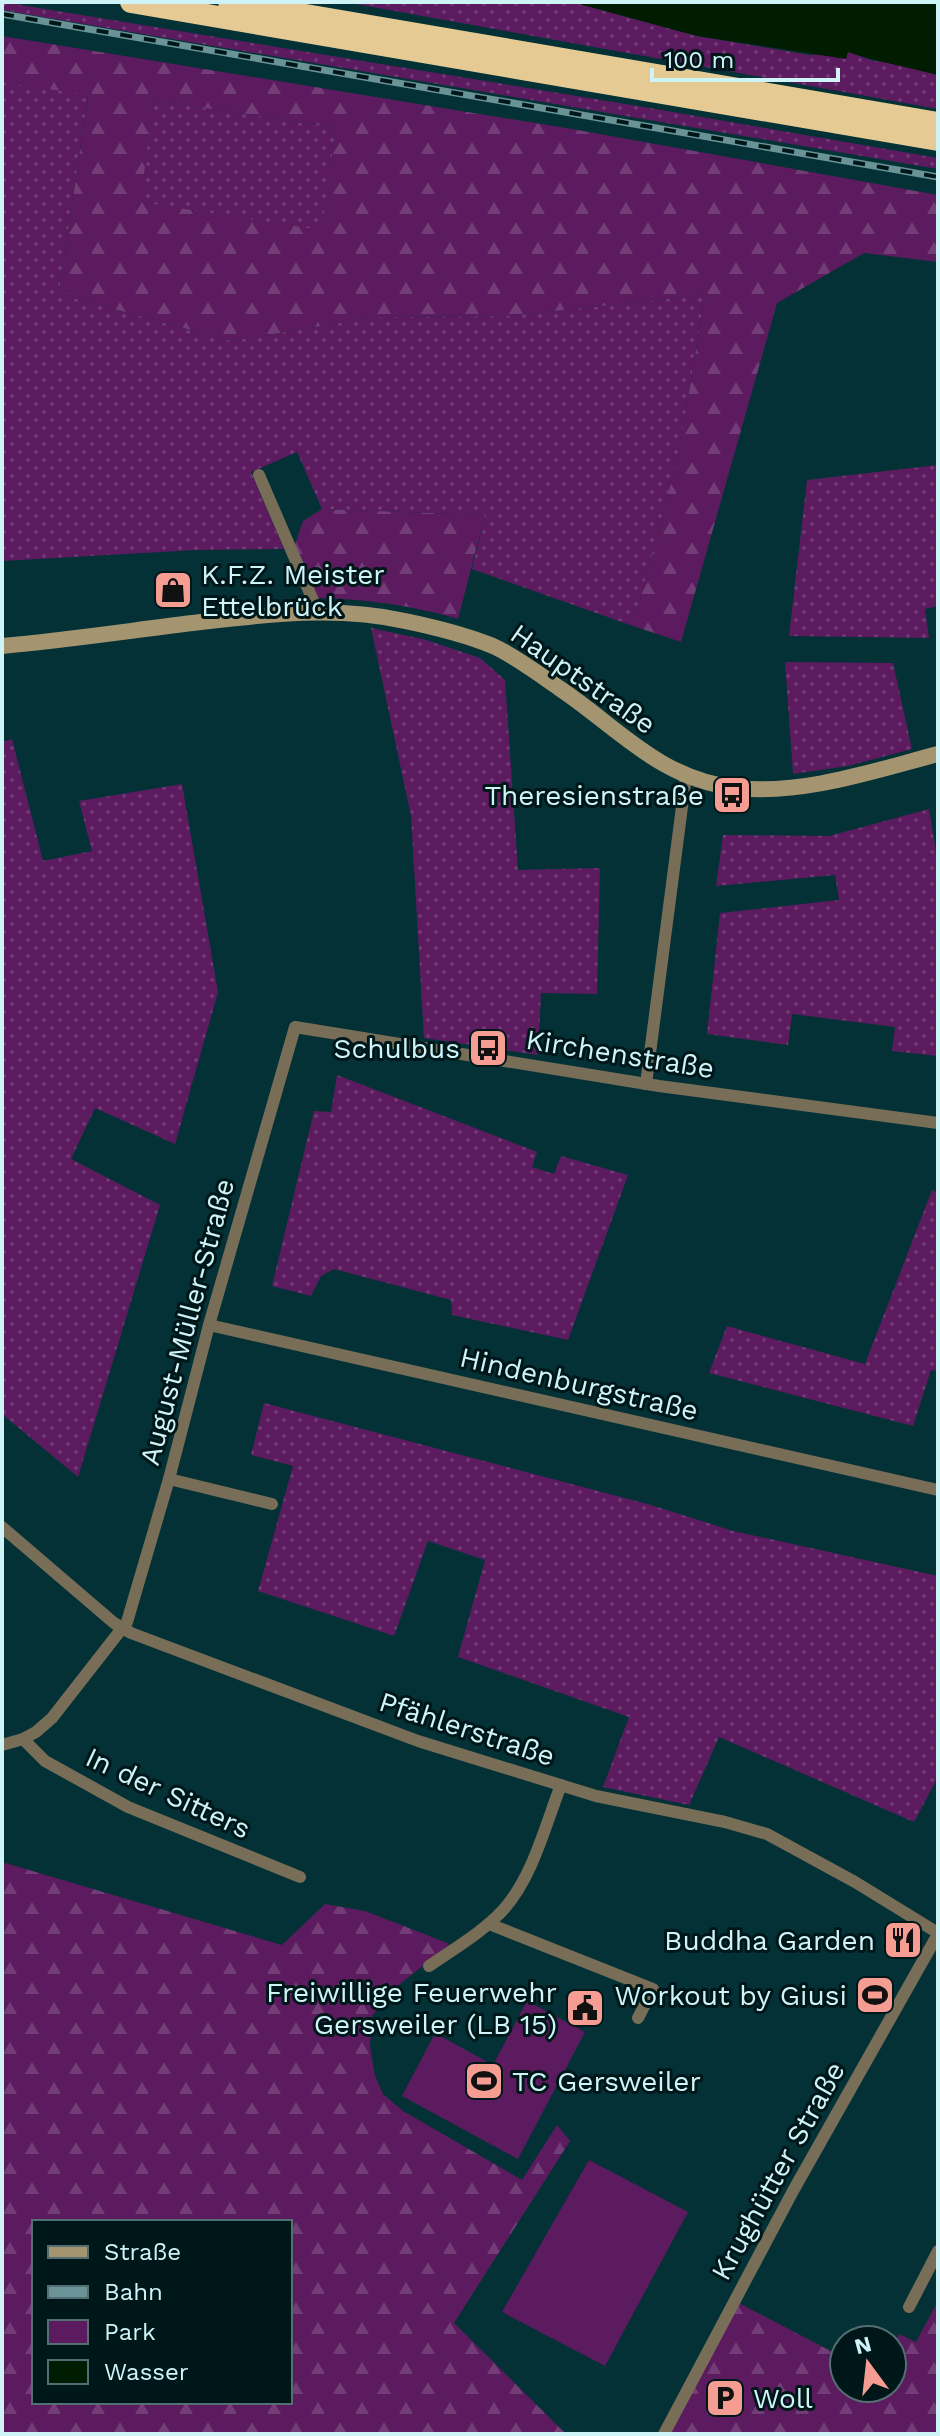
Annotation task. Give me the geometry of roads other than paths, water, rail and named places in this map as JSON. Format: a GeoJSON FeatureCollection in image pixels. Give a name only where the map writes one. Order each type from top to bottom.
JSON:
{"type":"FeatureCollection","features":[{"type":"Feature","properties":{"kind":"highway"},"geometry":{"type":"LineString","coordinates":[[131,2],[938,140]]}},
{"type":"Feature","properties":{"kind":"highway"},"geometry":{"type":"LineString","coordinates":[[229,2],[938,123]]}},
{"type":"Feature","properties":{"kind":"main road","name":"Hauptstraße"},"geometry":{"type":"LineString","coordinates":[[2,646],[265,615],[351,612],[407,621],[493,647],[561,689],[643,752],[686,776],[735,787],[788,788],[814,785],[938,754]]}},
{"type":"Feature","properties":{"kind":"street"},"geometry":{"type":"LineString","coordinates":[[259,475],[318,612]]}},
{"type":"Feature","properties":{"kind":"street"},"geometry":{"type":"LineString","coordinates":[[646,1084],[686,776]]}},
{"type":"Feature","properties":{"kind":"street","name":"Kirchenstraße"},"geometry":{"type":"LineString","coordinates":[[295,1027],[646,1084],[938,1123]]}},
{"type":"Feature","properties":{"kind":"street","name":"August-Müller-Straße"},"geometry":{"type":"LineString","coordinates":[[123,1629],[169,1479],[209,1325],[295,1027]]}},
{"type":"Feature","properties":{"kind":"street","name":"Hindenburgstraße"},"geometry":{"type":"LineString","coordinates":[[209,1325],[938,1490]]}},
{"type":"Feature","properties":{"kind":"street"},"geometry":{"type":"LineString","coordinates":[[169,1479],[272,1504]]}},
{"type":"Feature","properties":{"kind":"street","name":"Pfählerstraße"},"geometry":{"type":"LineString","coordinates":[[2,1527],[123,1629],[394,1732],[596,1796],[725,1822],[767,1834],[829,1867],[938,1934]]}},
{"type":"Feature","properties":{"kind":"street"},"geometry":{"type":"LineString","coordinates":[[2,1745],[36,1732],[52,1718],[123,1629]]}},
{"type":"Feature","properties":{"kind":"street","name":"In der Sitters"},"geometry":{"type":"LineString","coordinates":[[23,1739],[45,1761],[128,1807],[300,1877]]}},
{"type":"Feature","properties":{"kind":"street"},"geometry":{"type":"LineString","coordinates":[[429,1966],[489,1924],[506,1907],[526,1875],[561,1785]]}},
{"type":"Feature","properties":{"kind":"street"},"geometry":{"type":"LineString","coordinates":[[489,1924],[653,1989],[638,2018]]}},
{"type":"Feature","properties":{"kind":"street","name":"Krughütter Straße"},"geometry":{"type":"LineString","coordinates":[[664,2434],[799,2180],[938,1934]]}},
{"type":"Feature","properties":{"kind":"street"},"geometry":{"type":"LineString","coordinates":[[909,2307],[938,2251]]}},
{"type":"Feature","properties":{"kind":"water"},"geometry":{"type":"Polygon","coordinates":[[[572,2],[938,2],[938,75],[848,52],[846,59],[697,36],[572,2]]]}},
{"type":"Feature","properties":{"kind":"railway"},"geometry":{"type":"LineString","coordinates":[[2,14],[938,177]]}},
{"type":"Feature","properties":{"kind":"place","name":"K.F.Z. Meister Ettelbrück"},"geometry":{"type":"Point","coordinates":[173,590]}},
{"type":"Feature","properties":{"kind":"place","name":"Theresienstraße"},"geometry":{"type":"Point","coordinates":[732,795]}},
{"type":"Feature","properties":{"kind":"place","name":"Schulbus"},"geometry":{"type":"Point","coordinates":[488,1048]}},
{"type":"Feature","properties":{"kind":"place","name":"Buddha Garden"},"geometry":{"type":"Point","coordinates":[903,1940]}},
{"type":"Feature","properties":{"kind":"place","name":"Workout by Giusi"},"geometry":{"type":"Point","coordinates":[875,1995]}},
{"type":"Feature","properties":{"kind":"place","name":"Freiwillige Feuerwehr Gersweiler (LB 15)"},"geometry":{"type":"Point","coordinates":[585,2008]}},
{"type":"Feature","properties":{"kind":"place","name":"TC Gersweiler"},"geometry":{"type":"Point","coordinates":[484,2081]}},
{"type":"Feature","properties":{"kind":"place","name":"Woll"},"geometry":{"type":"Point","coordinates":[725,2398]}}]}
